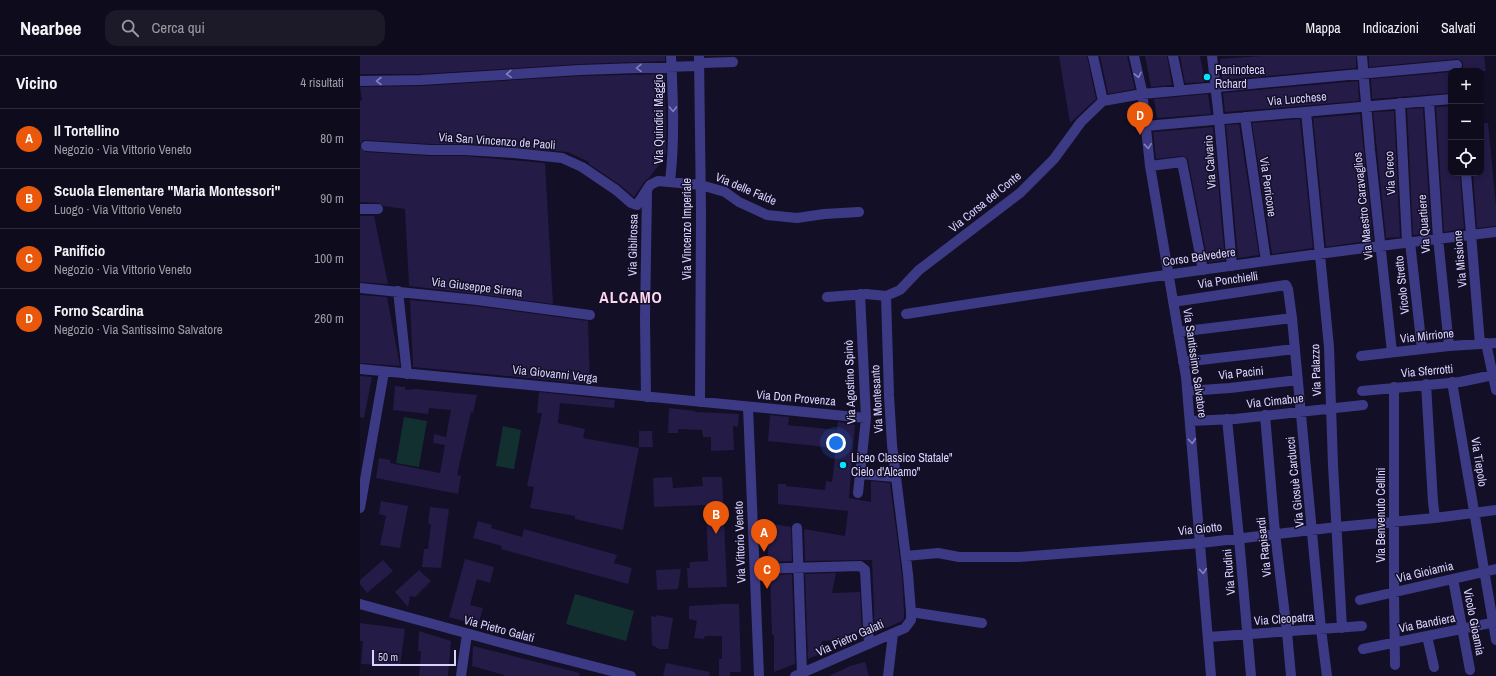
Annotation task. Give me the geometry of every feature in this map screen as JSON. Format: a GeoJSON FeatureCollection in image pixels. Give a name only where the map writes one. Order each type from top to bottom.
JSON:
{"type":"FeatureCollection","features":[{"type":"Feature","properties":{"kind":"street","name":"Via Quindici Maggio"},"geometry":{"type":"LineString","coordinates":[[670,181],[673,129],[671,56]]}},
{"type":"Feature","properties":{"kind":"street"},"geometry":{"type":"LineString","coordinates":[[1094,56],[1103,101],[1142,94],[1180,90],[1457,64]]}},
{"type":"Feature","properties":{"kind":"street","name":"Via Santissimo Salvatore"},"geometry":{"type":"LineString","coordinates":[[1134,56],[1142,94],[1150,166],[1187,391],[1211,676]]}},
{"type":"Feature","properties":{"kind":"street"},"geometry":{"type":"LineString","coordinates":[[1173,56],[1180,90]]}},
{"type":"Feature","properties":{"kind":"street","name":"Via Calvario"},"geometry":{"type":"LineString","coordinates":[[1212,56],[1232,266]]}},
{"type":"Feature","properties":{"kind":"street","name":"Via Maestro Caravaglios"},"geometry":{"type":"LineString","coordinates":[[1362,56],[1392,352]]}},
{"type":"Feature","properties":{"kind":"street"},"geometry":{"type":"LineString","coordinates":[[360,81],[421,80],[509,74],[696,66],[699,60],[703,64],[733,62]]}},
{"type":"Feature","properties":{"kind":"street","name":"Via Vincenzo Imperiale"},"geometry":{"type":"LineString","coordinates":[[699,60],[701,186],[700,402]]}},
{"type":"Feature","properties":{"kind":"street","name":"Via Lucchese"},"geometry":{"type":"LineString","coordinates":[[1146,126],[1448,99]]}},
{"type":"Feature","properties":{"kind":"street","name":"Via Corsa del Conte"},"geometry":{"type":"LineString","coordinates":[[886,296],[900,290],[919,270],[1020,193],[1054,159],[1081,122],[1103,101]]}},
{"type":"Feature","properties":{"kind":"street","name":"Via Quartiere"},"geometry":{"type":"LineString","coordinates":[[1429,101],[1438,238],[1449,346]]}},
{"type":"Feature","properties":{"kind":"street","name":"Via Greco"},"geometry":{"type":"LineString","coordinates":[[1400,103],[1408,242]]}},
{"type":"Feature","properties":{"kind":"street","name":"Via Palazzo"},"geometry":{"type":"LineString","coordinates":[[1306,112],[1329,347],[1342,628]]}},
{"type":"Feature","properties":{"kind":"street","name":"Via Perricone"},"geometry":{"type":"LineString","coordinates":[[1245,117],[1266,261]]}},
{"type":"Feature","properties":{"kind":"street","name":"Via San Vincenzo de Paoli"},"geometry":{"type":"LineString","coordinates":[[366,146],[430,150],[485,151],[562,158],[582,167],[616,190],[631,203],[637,205],[647,190]]}},
{"type":"Feature","properties":{"kind":"street"},"geometry":{"type":"LineString","coordinates":[[1150,166],[1182,162],[1203,270]]}},
{"type":"Feature","properties":{"kind":"street","name":"Via Missione"},"geometry":{"type":"LineString","coordinates":[[1466,176],[1471,234],[1496,390]]}},
{"type":"Feature","properties":{"kind":"street","name":"Via delle Falde"},"geometry":{"type":"LineString","coordinates":[[647,190],[650,185],[658,181],[670,181],[701,186],[725,192],[739,202],[767,215],[797,218],[824,214],[860,212]]}},
{"type":"Feature","properties":{"kind":"street","name":"Via Gibilrossa"},"geometry":{"type":"LineString","coordinates":[[646,397],[645,319],[647,190]]}},
{"type":"Feature","properties":{"kind":"street"},"geometry":{"type":"LineString","coordinates":[[360,209],[378,209]]}},
{"type":"Feature","properties":{"kind":"street","name":"Corso Belvedere"},"geometry":{"type":"LineString","coordinates":[[906,314],[1319,253],[1496,232]]}},
{"type":"Feature","properties":{"kind":"street","name":"Vicolo Stretto"},"geometry":{"type":"LineString","coordinates":[[1408,242],[1422,349]]}},
{"type":"Feature","properties":{"kind":"street","name":"Via Ponchielli"},"geometry":{"type":"LineString","coordinates":[[1173,302],[1286,286]]}},
{"type":"Feature","properties":{"kind":"street","name":"Via Giosuè Carducci"},"geometry":{"type":"LineString","coordinates":[[1286,286],[1288,289],[1292,318],[1313,529],[1321,629],[1327,676]]}},
{"type":"Feature","properties":{"kind":"street","name":"Via Giuseppe Sirena"},"geometry":{"type":"LineString","coordinates":[[360,288],[398,291],[590,315]]}},
{"type":"Feature","properties":{"kind":"street"},"geometry":{"type":"LineString","coordinates":[[398,291],[407,374]]}},
{"type":"Feature","properties":{"kind":"street"},"geometry":{"type":"LineString","coordinates":[[827,297],[860,294],[886,296]]}},
{"type":"Feature","properties":{"kind":"street","name":"Via Agostino Spinò"},"geometry":{"type":"LineString","coordinates":[[858,493],[866,418],[860,294]]}},
{"type":"Feature","properties":{"kind":"street","name":"Via Montesanto"},"geometry":{"type":"LineString","coordinates":[[886,296],[889,395],[895,477],[906,556],[911,616]]}},
{"type":"Feature","properties":{"kind":"street"},"geometry":{"type":"LineString","coordinates":[[1178,332],[1292,318]]}},
{"type":"Feature","properties":{"kind":"street","name":"Via Mirrione"},"geometry":{"type":"LineString","coordinates":[[1362,356],[1488,343]]}},
{"type":"Feature","properties":{"kind":"street"},"geometry":{"type":"LineString","coordinates":[[1183,362],[1295,349]]}},
{"type":"Feature","properties":{"kind":"street","name":"Via Giovanni Verga"},"geometry":{"type":"LineString","coordinates":[[360,369],[748,407]]}},
{"type":"Feature","properties":{"kind":"street"},"geometry":{"type":"LineString","coordinates":[[360,508],[364,466],[384,372]]}},
{"type":"Feature","properties":{"kind":"street","name":"Via Sferrotti"},"geometry":{"type":"LineString","coordinates":[[1362,391],[1452,382],[1493,375]]}},
{"type":"Feature","properties":{"kind":"street","name":"Via Pacini"},"geometry":{"type":"LineString","coordinates":[[1187,391],[1230,388],[1298,380]]}},
{"type":"Feature","properties":{"kind":"street","name":"Via Tiepolo"},"geometry":{"type":"LineString","coordinates":[[1452,382],[1496,640]]}},
{"type":"Feature","properties":{"kind":"street"},"geometry":{"type":"LineString","coordinates":[[1426,384],[1435,518]]}},
{"type":"Feature","properties":{"kind":"street","name":"Via Benvenuto Cellini"},"geometry":{"type":"LineString","coordinates":[[1394,387],[1395,665]]}},
{"type":"Feature","properties":{"kind":"street","name":"Via Cimabue"},"geometry":{"type":"LineString","coordinates":[[1190,421],[1227,419],[1363,405]]}},
{"type":"Feature","properties":{"kind":"street","name":"Via Don Provenza"},"geometry":{"type":"LineString","coordinates":[[748,407],[866,418]]}},
{"type":"Feature","properties":{"kind":"street","name":"Via Vittorio Veneto"},"geometry":{"type":"LineString","coordinates":[[748,407],[758,676]]}},
{"type":"Feature","properties":{"kind":"street","name":"Via Rapisardi"},"geometry":{"type":"LineString","coordinates":[[1265,415],[1275,534],[1291,676]]}},
{"type":"Feature","properties":{"kind":"street","name":"Via Rudini"},"geometry":{"type":"LineString","coordinates":[[1227,419],[1251,676]]}},
{"type":"Feature","properties":{"kind":"street"},"geometry":{"type":"LineString","coordinates":[[860,474],[895,477]]}},
{"type":"Feature","properties":{"kind":"street","name":"Via Giotto"},"geometry":{"type":"LineString","coordinates":[[906,556],[938,553],[959,557],[1019,557],[1201,543],[1337,526],[1435,518],[1496,510]]}},
{"type":"Feature","properties":{"kind":"street"},"geometry":{"type":"LineString","coordinates":[[797,528],[799,568],[798,675]]}},
{"type":"Feature","properties":{"kind":"street"},"geometry":{"type":"LineString","coordinates":[[755,569],[860,566],[865,570],[869,644]]}},
{"type":"Feature","properties":{"kind":"street","name":"Via Gioiamia"},"geometry":{"type":"LineString","coordinates":[[1360,600],[1496,569]]}},
{"type":"Feature","properties":{"kind":"street","name":"Vicolo Gioamia"},"geometry":{"type":"LineString","coordinates":[[1453,579],[1470,670]]}},
{"type":"Feature","properties":{"kind":"street","name":"Via Pietro Galati"},"geometry":{"type":"LineString","coordinates":[[360,604],[467,634],[631,676]]}},
{"type":"Feature","properties":{"kind":"street"},"geometry":{"type":"LineString","coordinates":[[911,616],[982,623]]}},
{"type":"Feature","properties":{"kind":"street","name":"Via Pietro Galati"},"geometry":{"type":"LineString","coordinates":[[798,675],[905,628],[911,616]]}},
{"type":"Feature","properties":{"kind":"street","name":"Via Bandiera"},"geometry":{"type":"LineString","coordinates":[[1363,649],[1494,622]]}},
{"type":"Feature","properties":{"kind":"street","name":"Via Cleopatra"},"geometry":{"type":"LineString","coordinates":[[1208,637],[1362,626]]}},
{"type":"Feature","properties":{"kind":"street"},"geometry":{"type":"LineString","coordinates":[[461,676],[467,634]]}},
{"type":"Feature","properties":{"kind":"street"},"geometry":{"type":"LineString","coordinates":[[888,676],[893,634]]}},
{"type":"Feature","properties":{"kind":"street"},"geometry":{"type":"LineString","coordinates":[[1428,636],[1434,667]]}},
{"type":"Feature","properties":{"kind":"green space"},"geometry":{"type":"Polygon","coordinates":[[[404,417],[427,421],[419,467],[396,463],[404,417]]]}},
{"type":"Feature","properties":{"kind":"green space"},"geometry":{"type":"Polygon","coordinates":[[[503,426],[521,430],[514,469],[496,466],[503,426]]]}},
{"type":"Feature","properties":{"kind":"green space"},"geometry":{"type":"Polygon","coordinates":[[[575,594],[634,611],[626,641],[566,624],[575,594]]]}},
{"type":"Feature","properties":{"kind":"building"},"geometry":{"type":"Polygon","coordinates":[[[360,56],[665,56],[665,61],[580,64],[421,74],[360,74],[360,56]]]}},
{"type":"Feature","properties":{"kind":"building"},"geometry":{"type":"Polygon","coordinates":[[[1059,56],[1087,56],[1096,99],[1070,123],[1059,56]]]}},
{"type":"Feature","properties":{"kind":"building"},"geometry":{"type":"Polygon","coordinates":[[[1100,56],[1127,56],[1135,89],[1108,94],[1100,56]]]}},
{"type":"Feature","properties":{"kind":"building"},"geometry":{"type":"Polygon","coordinates":[[[1145,56],[1167,56],[1172,85],[1151,87],[1145,56]]]}},
{"type":"Feature","properties":{"kind":"building"},"geometry":{"type":"Polygon","coordinates":[[[1180,56],[1200,56],[1205,82],[1185,83],[1180,56]]]}},
{"type":"Feature","properties":{"kind":"building"},"geometry":{"type":"Polygon","coordinates":[[[1261,56],[1356,56],[1356,68],[1222,80],[1220,59],[1261,56]]]}},
{"type":"Feature","properties":{"kind":"building"},"geometry":{"type":"Polygon","coordinates":[[[1369,56],[1484,56],[1486,71],[1484,71],[1484,68],[1463,68],[1462,61],[1457,59],[1369,67],[1369,56]]]}},
{"type":"Feature","properties":{"kind":"building"},"geometry":{"type":"Polygon","coordinates":[[[1448,72],[1448,93],[1372,99],[1371,79],[1448,72]]]}},
{"type":"Feature","properties":{"kind":"building"},"geometry":{"type":"Polygon","coordinates":[[[665,74],[666,153],[634,197],[620,185],[589,164],[589,162],[568,152],[464,144],[430,144],[366,140],[363,140],[360,144],[360,101],[362,100],[360,87],[421,86],[580,76],[665,74]]]}},
{"type":"Feature","properties":{"kind":"building"},"geometry":{"type":"Polygon","coordinates":[[[1358,81],[1359,101],[1225,112],[1223,93],[1358,81]]]}},
{"type":"Feature","properties":{"kind":"building"},"geometry":{"type":"Polygon","coordinates":[[[1208,94],[1211,114],[1157,118],[1154,99],[1208,94]]]}},
{"type":"Feature","properties":{"kind":"building"},"geometry":{"type":"Polygon","coordinates":[[[1448,106],[1448,176],[1460,176],[1464,229],[1444,232],[1436,107],[1448,106]]]}},
{"type":"Feature","properties":{"kind":"building"},"geometry":{"type":"Polygon","coordinates":[[[1423,108],[1431,233],[1413,235],[1407,109],[1423,108]]]}},
{"type":"Feature","properties":{"kind":"building"},"geometry":{"type":"Polygon","coordinates":[[[1394,111],[1400,237],[1386,238],[1373,112],[1394,111]]]}},
{"type":"Feature","properties":{"kind":"building"},"geometry":{"type":"Polygon","coordinates":[[[1360,114],[1373,240],[1326,247],[1313,118],[1360,114]]]}},
{"type":"Feature","properties":{"kind":"building"},"geometry":{"type":"Polygon","coordinates":[[[1300,119],[1313,248],[1272,254],[1252,123],[1300,119]]]}},
{"type":"Feature","properties":{"kind":"building"},"geometry":{"type":"Polygon","coordinates":[[[1484,123],[1488,123],[1496,206],[1496,226],[1477,228],[1473,176],[1484,176],[1484,123]]]}},
{"type":"Feature","properties":{"kind":"building"},"geometry":{"type":"Polygon","coordinates":[[[1239,124],[1259,255],[1238,258],[1226,125],[1239,124]]]}},
{"type":"Feature","properties":{"kind":"building"},"geometry":{"type":"Polygon","coordinates":[[[1213,127],[1225,260],[1208,262],[1188,160],[1182,156],[1156,159],[1153,132],[1213,127]]]}},
{"type":"Feature","properties":{"kind":"building"},"geometry":{"type":"Polygon","coordinates":[[[360,148],[366,152],[430,156],[464,156],[545,163],[553,304],[409,286],[405,209],[383,206],[378,203],[360,202],[360,148]]]}},
{"type":"Feature","properties":{"kind":"building"},"geometry":{"type":"Polygon","coordinates":[[[360,216],[374,216],[388,284],[360,282],[360,216]]]}},
{"type":"Feature","properties":{"kind":"building"},"geometry":{"type":"Polygon","coordinates":[[[360,295],[387,297],[400,366],[360,363],[360,295]]]}},
{"type":"Feature","properties":{"kind":"building"},"geometry":{"type":"Polygon","coordinates":[[[410,300],[476,306],[588,321],[590,384],[413,367],[410,300]]]}},
{"type":"Feature","properties":{"kind":"building"},"geometry":{"type":"Polygon","coordinates":[[[360,376],[372,377],[364,418],[360,417],[360,376]]]}},
{"type":"Feature","properties":{"kind":"building"},"geometry":{"type":"Polygon","coordinates":[[[395,386],[405,387],[405,390],[416,389],[477,395],[473,413],[471,412],[457,475],[461,476],[458,494],[376,478],[379,458],[391,460],[390,463],[440,473],[445,445],[433,443],[434,434],[446,437],[451,410],[429,408],[428,414],[393,410],[395,386]]]}},
{"type":"Feature","properties":{"kind":"building"},"geometry":{"type":"Polygon","coordinates":[[[539,392],[615,400],[614,408],[560,403],[558,423],[585,429],[583,438],[639,448],[623,530],[575,519],[575,516],[530,508],[534,487],[527,486],[542,413],[537,413],[539,392]]]}},
{"type":"Feature","properties":{"kind":"building"},"geometry":{"type":"Polygon","coordinates":[[[669,408],[695,412],[739,414],[738,427],[733,426],[734,450],[711,451],[711,437],[703,437],[702,430],[678,429],[678,433],[668,433],[669,408]]]}},
{"type":"Feature","properties":{"kind":"building"},"geometry":{"type":"Polygon","coordinates":[[[770,415],[789,417],[788,425],[837,430],[838,422],[855,425],[849,498],[871,502],[871,481],[890,483],[902,575],[904,618],[902,621],[875,633],[872,560],[805,561],[804,529],[845,536],[848,511],[778,504],[778,484],[825,490],[826,481],[832,482],[836,448],[768,441],[770,415]]]}},
{"type":"Feature","properties":{"kind":"building"},"geometry":{"type":"Polygon","coordinates":[[[639,431],[652,431],[653,447],[639,447],[639,431]]]}},
{"type":"Feature","properties":{"kind":"building"},"geometry":{"type":"Polygon","coordinates":[[[672,477],[673,488],[703,486],[702,477],[722,477],[727,587],[688,588],[687,568],[690,568],[690,562],[708,561],[706,505],[654,507],[653,478],[672,477]]]}},
{"type":"Feature","properties":{"kind":"building"},"geometry":{"type":"Polygon","coordinates":[[[381,501],[408,506],[400,548],[380,545],[386,516],[379,514],[381,501]]]}},
{"type":"Feature","properties":{"kind":"building"},"geometry":{"type":"Polygon","coordinates":[[[430,507],[449,509],[441,568],[422,567],[424,549],[428,549],[431,524],[428,524],[430,507]]]}},
{"type":"Feature","properties":{"kind":"building"},"geometry":{"type":"Polygon","coordinates":[[[478,521],[492,525],[491,528],[522,537],[524,529],[617,555],[614,563],[632,568],[628,584],[501,549],[502,546],[473,538],[478,521]]]}},
{"type":"Feature","properties":{"kind":"building"},"geometry":{"type":"Polygon","coordinates":[[[768,523],[791,527],[792,561],[768,562],[768,523]]]}},
{"type":"Feature","properties":{"kind":"building"},"geometry":{"type":"Polygon","coordinates":[[[465,559],[494,567],[490,583],[477,579],[470,605],[483,608],[478,625],[449,617],[465,559]]]}},
{"type":"Feature","properties":{"kind":"building"},"geometry":{"type":"Polygon","coordinates":[[[383,560],[393,571],[367,593],[360,584],[360,580],[383,560]]]}},
{"type":"Feature","properties":{"kind":"building"},"geometry":{"type":"Polygon","coordinates":[[[681,569],[678,589],[657,590],[656,570],[681,569]]]}},
{"type":"Feature","properties":{"kind":"building"},"geometry":{"type":"Polygon","coordinates":[[[419,570],[431,581],[415,597],[410,596],[408,607],[395,592],[419,570]]]}},
{"type":"Feature","properties":{"kind":"building"},"geometry":{"type":"Polygon","coordinates":[[[836,573],[832,593],[860,592],[862,633],[854,633],[855,637],[846,637],[846,640],[822,641],[820,654],[808,659],[805,574],[836,573]]]}},
{"type":"Feature","properties":{"kind":"building"},"geometry":{"type":"Polygon","coordinates":[[[792,574],[795,664],[774,672],[774,635],[772,635],[770,575],[792,574]]]}},
{"type":"Feature","properties":{"kind":"building"},"geometry":{"type":"Polygon","coordinates":[[[739,604],[741,672],[730,672],[730,676],[719,676],[719,659],[722,659],[722,636],[705,636],[704,639],[694,638],[697,621],[689,619],[689,606],[739,604]]]}},
{"type":"Feature","properties":{"kind":"building"},"geometry":{"type":"Polygon","coordinates":[[[656,615],[673,618],[668,649],[659,649],[652,645],[651,616],[656,617],[656,615]]]}},
{"type":"Feature","properties":{"kind":"building"},"geometry":{"type":"Polygon","coordinates":[[[360,623],[405,629],[400,666],[361,664],[363,641],[360,641],[360,623]]]}},
{"type":"Feature","properties":{"kind":"building"},"geometry":{"type":"Polygon","coordinates":[[[419,631],[451,641],[448,676],[419,676],[421,651],[418,651],[419,631]]]}},
{"type":"Feature","properties":{"kind":"building"},"geometry":{"type":"Polygon","coordinates":[[[473,646],[580,673],[579,676],[504,676],[472,666],[473,646]]]}},
{"type":"Feature","properties":{"kind":"building"},"geometry":{"type":"Polygon","coordinates":[[[865,662],[869,676],[829,676],[850,666],[865,662]]]}},
{"type":"Feature","properties":{"kind":"building"},"geometry":{"type":"Polygon","coordinates":[[[666,663],[710,672],[709,676],[663,676],[666,663]]]}},
{"type":"Feature","properties":{"kind":"place","name":"Paninoteca Rchard"},"geometry":{"type":"Point","coordinates":[1207,77]}},
{"type":"Feature","properties":{"kind":"place","name":"Forno Scardina"},"geometry":{"type":"Point","coordinates":[1140,135]}},
{"type":"Feature","properties":{"kind":"place","name":"Liceo Classico Statale\" Cielo d'Alcamo\""},"geometry":{"type":"Point","coordinates":[843,465]}},
{"type":"Feature","properties":{"kind":"place","name":"Scuola Elementare \"Maria Montessori\""},"geometry":{"type":"Point","coordinates":[716,534]}},
{"type":"Feature","properties":{"kind":"place","name":"Il Tortellino"},"geometry":{"type":"Point","coordinates":[764,552]}},
{"type":"Feature","properties":{"kind":"place","name":"Panificio"},"geometry":{"type":"Point","coordinates":[767,589]}},
{"type":"Feature","properties":{"kind":"district","name":"ALCAMO"},"geometry":{"type":"Point","coordinates":[631,297]}}]}
